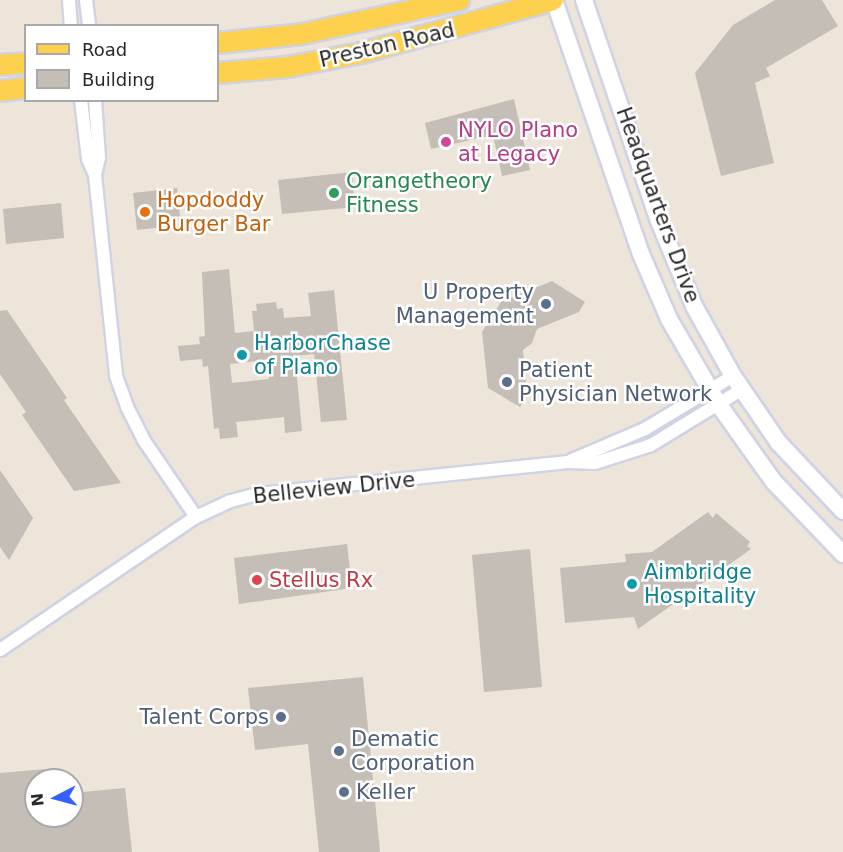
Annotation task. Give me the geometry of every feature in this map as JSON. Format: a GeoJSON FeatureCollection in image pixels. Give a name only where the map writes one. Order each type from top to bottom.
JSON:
{"type":"FeatureCollection","features":[{"type":"Feature","properties":{"kind":"main road","name":"Preston Road"},"geometry":{"type":"LineString","coordinates":[[219,43],[302,33],[459,0]]}},
{"type":"Feature","properties":{"kind":"main road","name":"Preston Road"},"geometry":{"type":"LineString","coordinates":[[219,73],[288,67],[440,33],[554,0]]}},
{"type":"Feature","properties":{"kind":"main road","name":"Headquarters Drive"},"geometry":{"type":"LineString","coordinates":[[554,0],[620,193],[669,319],[714,397],[774,482],[843,554]]}},
{"type":"Feature","properties":{"kind":"main road","name":"Headquarters Drive"},"geometry":{"type":"LineString","coordinates":[[584,0],[678,269],[737,383],[802,472],[843,511]]}},
{"type":"Feature","properties":{"kind":"main road"},"geometry":{"type":"LineString","coordinates":[[288,67],[302,45],[302,33]]}},
{"type":"Feature","properties":{"kind":"main road"},"geometry":{"type":"LineString","coordinates":[[0,65],[24,63]]}},
{"type":"Feature","properties":{"kind":"main road"},"geometry":{"type":"LineString","coordinates":[[0,91],[24,88]]}},
{"type":"Feature","properties":{"kind":"main road"},"geometry":{"type":"LineString","coordinates":[[620,193],[647,184]]}},
{"type":"Feature","properties":{"kind":"street"},"geometry":{"type":"LineString","coordinates":[[69,0],[71,24]]}},
{"type":"Feature","properties":{"kind":"street"},"geometry":{"type":"LineString","coordinates":[[86,0],[89,24]]}},
{"type":"Feature","properties":{"kind":"street"},"geometry":{"type":"LineString","coordinates":[[81,102],[88,159],[95,175],[116,376],[143,439],[196,517]]}},
{"type":"Feature","properties":{"kind":"street"},"geometry":{"type":"LineString","coordinates":[[95,102],[99,158],[95,175]]}},
{"type":"Feature","properties":{"kind":"street","name":"Belleview Drive"},"geometry":{"type":"LineString","coordinates":[[0,650],[196,517],[231,501],[258,494],[568,462],[714,397],[737,383]]}},
{"type":"Feature","properties":{"kind":"building"},"geometry":{"type":"Polygon","coordinates":[[[775,0],[822,0],[838,26],[766,68],[770,76],[755,83],[774,163],[721,176],[695,73],[733,25],[775,0]]]}},
{"type":"Feature","properties":{"kind":"building","name":"NYLO Plano at Legacy"},"geometry":{"type":"Polygon","coordinates":[[[514,99],[530,170],[502,176],[493,135],[431,149],[425,123],[514,99]]]}},
{"type":"Feature","properties":{"kind":"building"},"geometry":{"type":"Polygon","coordinates":[[[352,172],[355,207],[282,214],[278,180],[352,172]]]}},
{"type":"Feature","properties":{"kind":"building"},"geometry":{"type":"Polygon","coordinates":[[[177,188],[181,225],[137,230],[133,193],[177,188]]]}},
{"type":"Feature","properties":{"kind":"building"},"geometry":{"type":"Polygon","coordinates":[[[61,203],[64,238],[6,244],[3,209],[61,203]]]}},
{"type":"Feature","properties":{"kind":"building","name":"HarborChase of Plano"},"geometry":{"type":"Polygon","coordinates":[[[229,269],[235,333],[254,331],[252,311],[257,311],[256,304],[276,302],[277,309],[283,308],[284,318],[311,316],[308,293],[334,290],[347,420],[321,422],[314,354],[295,356],[302,431],[285,433],[284,417],[236,422],[238,437],[220,439],[219,428],[214,429],[208,366],[203,367],[202,359],[180,361],[178,346],[200,344],[199,337],[205,336],[202,272],[229,269]],[[267,360],[230,364],[232,383],[269,379],[267,360]]]}},
{"type":"Feature","properties":{"kind":"building"},"geometry":{"type":"Polygon","coordinates":[[[552,281],[585,302],[579,312],[537,329],[532,343],[523,350],[527,396],[520,407],[488,388],[482,332],[501,302],[552,281]]]}},
{"type":"Feature","properties":{"kind":"building"},"geometry":{"type":"Polygon","coordinates":[[[7,310],[67,398],[64,400],[121,483],[74,491],[22,415],[26,412],[0,374],[0,311],[7,310]]]}},
{"type":"Feature","properties":{"kind":"building"},"geometry":{"type":"Polygon","coordinates":[[[0,470],[33,518],[9,560],[0,547],[0,470]]]}},
{"type":"Feature","properties":{"kind":"building","name":"Aimbridge Hospitality"},"geometry":{"type":"Polygon","coordinates":[[[708,512],[713,518],[716,513],[750,542],[747,546],[751,549],[638,629],[634,617],[565,623],[560,568],[626,562],[625,554],[652,552],[708,512]]]}},
{"type":"Feature","properties":{"kind":"building"},"geometry":{"type":"Polygon","coordinates":[[[347,544],[352,588],[239,604],[234,558],[347,544]]]}},
{"type":"Feature","properties":{"kind":"building"},"geometry":{"type":"Polygon","coordinates":[[[530,549],[542,687],[484,692],[472,555],[530,549]]]}},
{"type":"Feature","properties":{"kind":"building"},"geometry":{"type":"Polygon","coordinates":[[[363,677],[380,852],[319,852],[308,744],[255,750],[248,688],[363,677]]]}},
{"type":"Feature","properties":{"kind":"building"},"geometry":{"type":"Polygon","coordinates":[[[24,771],[24,828],[84,828],[84,792],[125,788],[132,852],[0,852],[0,773],[24,771]]]}},
{"type":"Feature","properties":{"kind":"place","name":"NYLO Plano at Legacy"},"geometry":{"type":"Point","coordinates":[446,142]}},
{"type":"Feature","properties":{"kind":"place","name":"Orangetheory Fitness"},"geometry":{"type":"Point","coordinates":[334,193]}},
{"type":"Feature","properties":{"kind":"place","name":"Hopdoddy Burger Bar"},"geometry":{"type":"Point","coordinates":[145,212]}},
{"type":"Feature","properties":{"kind":"place","name":"U Property Management"},"geometry":{"type":"Point","coordinates":[546,304]}},
{"type":"Feature","properties":{"kind":"place","name":"HarborChase of Plano"},"geometry":{"type":"Point","coordinates":[242,355]}},
{"type":"Feature","properties":{"kind":"place","name":"Patient Physician Network"},"geometry":{"type":"Point","coordinates":[507,382]}},
{"type":"Feature","properties":{"kind":"place","name":"Stellus Rx"},"geometry":{"type":"Point","coordinates":[257,580]}},
{"type":"Feature","properties":{"kind":"place","name":"Aimbridge Hospitality"},"geometry":{"type":"Point","coordinates":[632,584]}},
{"type":"Feature","properties":{"kind":"place","name":"Talent Corps"},"geometry":{"type":"Point","coordinates":[281,717]}},
{"type":"Feature","properties":{"kind":"place","name":"Dematic Corporation"},"geometry":{"type":"Point","coordinates":[339,751]}},
{"type":"Feature","properties":{"kind":"place","name":"Keller"},"geometry":{"type":"Point","coordinates":[344,792]}}]}
